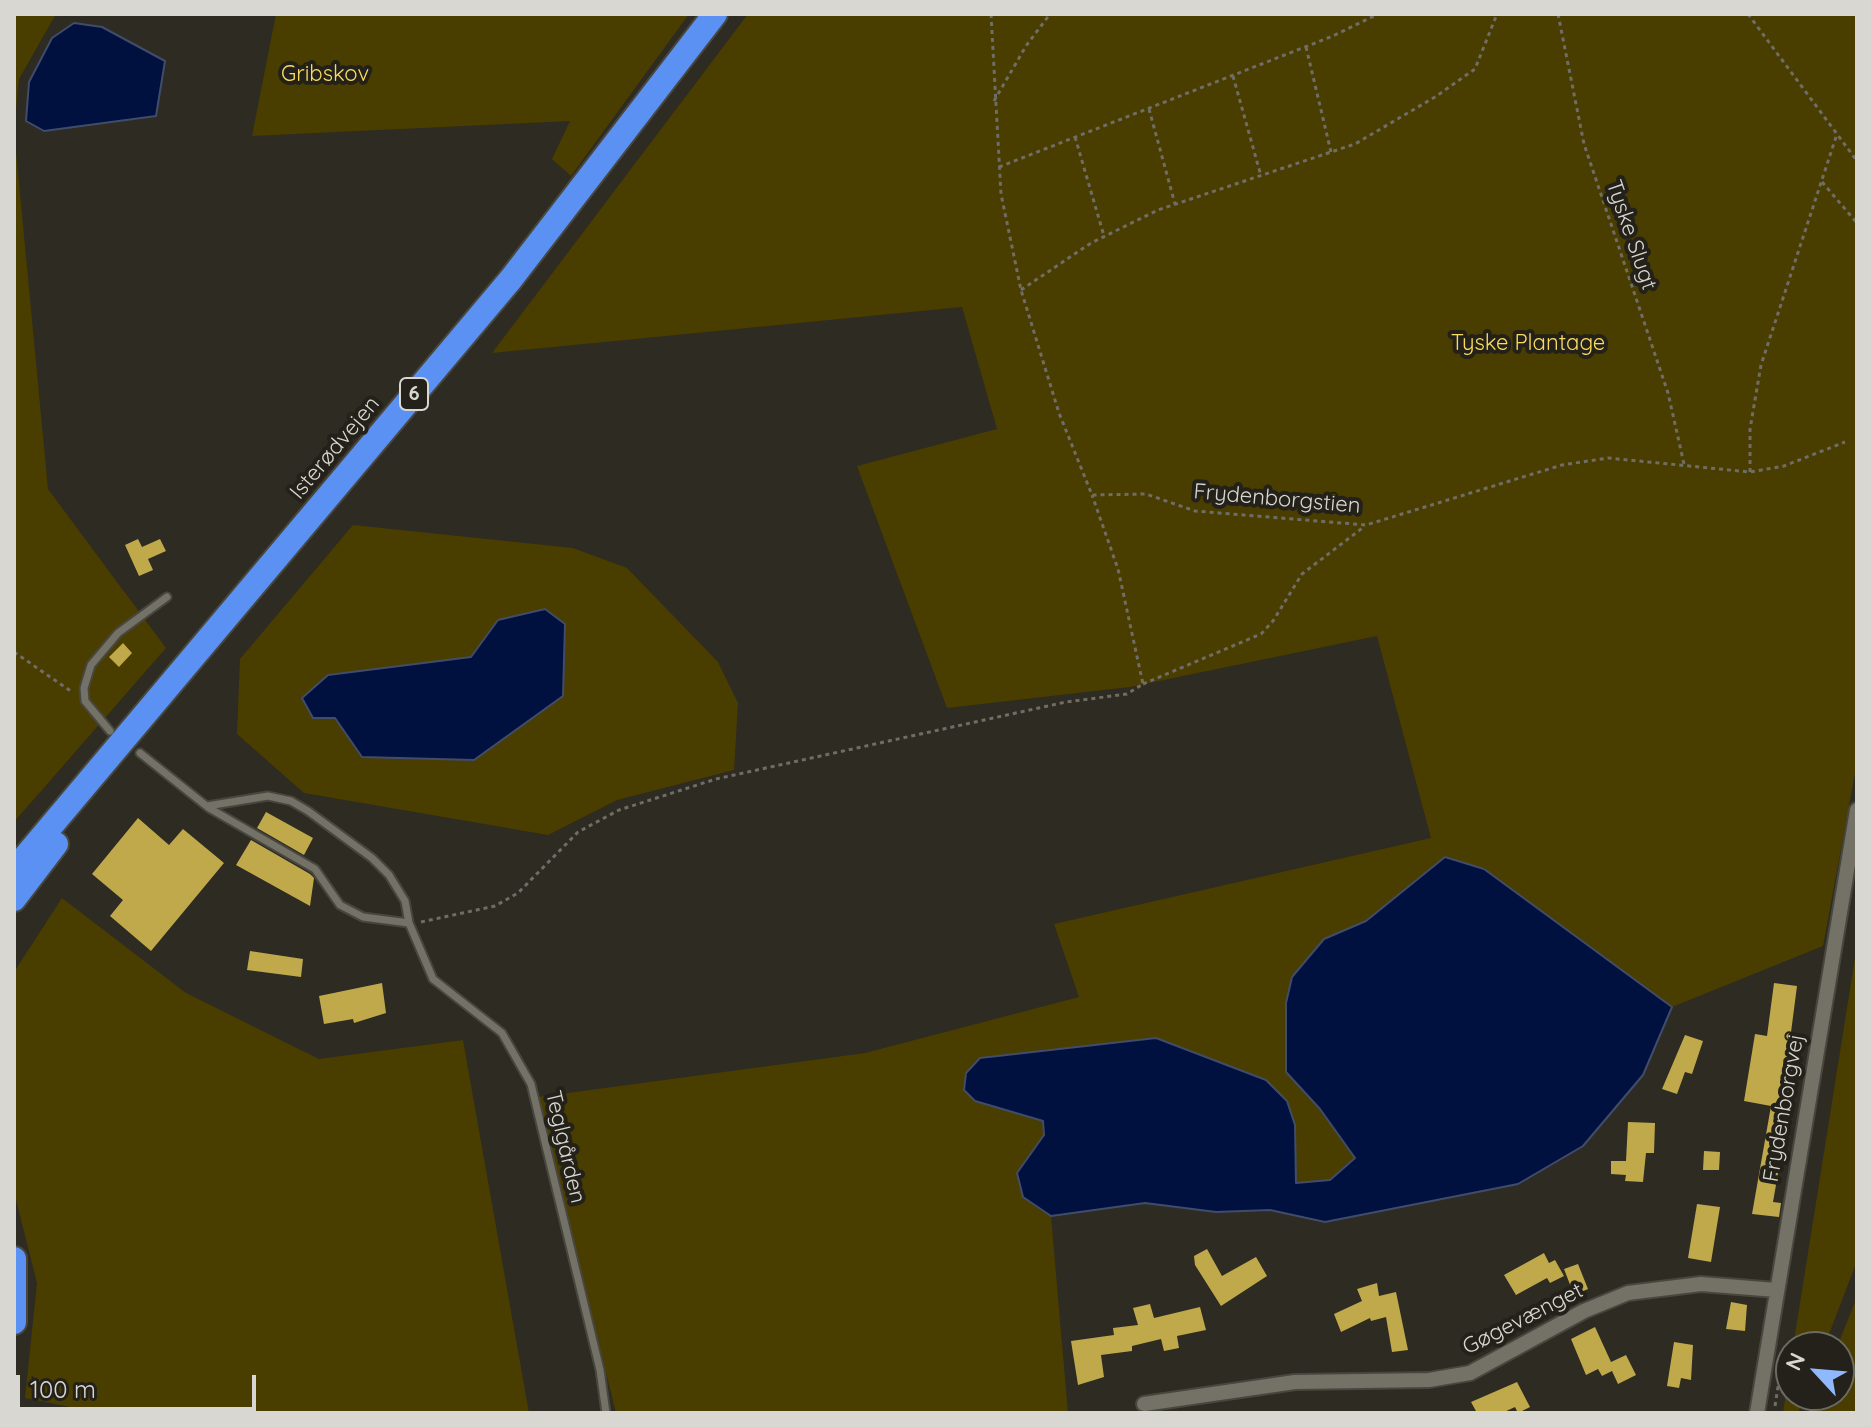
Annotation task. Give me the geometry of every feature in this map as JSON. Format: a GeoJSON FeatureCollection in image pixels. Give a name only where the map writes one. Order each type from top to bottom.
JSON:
{"type":"FeatureCollection","features":[{"type":"Feature","properties":{"kind":"highway","name":"Isterødvejen"},"geometry":{"type":"LineString","coordinates":[[14,870],[511,279],[715,14]]}},
{"type":"Feature","properties":{"kind":"highway"},"geometry":{"type":"LineString","coordinates":[[14,899],[72,824],[102,765]]}},
{"type":"Feature","properties":{"kind":"highway"},"geometry":{"type":"LineString","coordinates":[[14,1259],[17,1307],[14,1322]]}},
{"type":"Feature","properties":{"kind":"street","name":"Frydenborgvej"},"geometry":{"type":"LineString","coordinates":[[1757,1413],[1857,810]]}},
{"type":"Feature","properties":{"kind":"street","name":"Gøgevænget"},"geometry":{"type":"LineString","coordinates":[[1144,1404],[1295,1382],[1429,1380],[1470,1373],[1584,1311],[1628,1293],[1701,1284],[1776,1290]]}},
{"type":"Feature","properties":{"kind":"lane"},"geometry":{"type":"LineString","coordinates":[[110,731],[85,701],[84,688],[91,665],[118,633],[167,597]]}},
{"type":"Feature","properties":{"kind":"lane"},"geometry":{"type":"LineString","coordinates":[[140,753],[207,806],[315,869],[340,905],[363,917],[409,923]]}},
{"type":"Feature","properties":{"kind":"lane","name":"Teglgården"},"geometry":{"type":"LineString","coordinates":[[207,806],[268,796],[291,801],[380,866],[405,901],[409,923],[433,979],[502,1033],[531,1084],[600,1370],[606,1413]]}},
{"type":"Feature","properties":{"kind":"path"},"geometry":{"type":"LineString","coordinates":[[991,14],[1001,194],[1021,290],[1059,413],[1118,569],[1143,684]]}},
{"type":"Feature","properties":{"kind":"path"},"geometry":{"type":"LineString","coordinates":[[999,167],[1306,47],[1378,14]]}},
{"type":"Feature","properties":{"kind":"path"},"geometry":{"type":"LineString","coordinates":[[1021,290],[1104,236],[1175,204],[1355,144],[1435,97],[1475,69],[1497,14]]}},
{"type":"Feature","properties":{"kind":"path","name":"Tyske Slugt"},"geometry":{"type":"LineString","coordinates":[[1558,14],[1584,144],[1668,393],[1684,464]]}},
{"type":"Feature","properties":{"kind":"path"},"geometry":{"type":"LineString","coordinates":[[1748,14],[1857,161]]}},
{"type":"Feature","properties":{"kind":"path"},"geometry":{"type":"LineString","coordinates":[[994,101],[1026,46],[1050,15]]}},
{"type":"Feature","properties":{"kind":"path"},"geometry":{"type":"LineString","coordinates":[[1306,47],[1331,152]]}},
{"type":"Feature","properties":{"kind":"path"},"geometry":{"type":"LineString","coordinates":[[1233,76],[1261,176]]}},
{"type":"Feature","properties":{"kind":"path"},"geometry":{"type":"LineString","coordinates":[[1149,109],[1175,204]]}},
{"type":"Feature","properties":{"kind":"path"},"geometry":{"type":"LineString","coordinates":[[1750,472],[1750,429],[1761,365],[1837,134]]}},
{"type":"Feature","properties":{"kind":"path"},"geometry":{"type":"LineString","coordinates":[[1075,137],[1104,236]]}},
{"type":"Feature","properties":{"kind":"path"},"geometry":{"type":"LineString","coordinates":[[1822,182],[1857,223]]}},
{"type":"Feature","properties":{"kind":"path","name":"Frydenborgstien"},"geometry":{"type":"LineString","coordinates":[[1092,495],[1146,494],[1195,511],[1366,525],[1562,465],[1608,458],[1750,472],[1784,466],[1845,442]]}},
{"type":"Feature","properties":{"kind":"path"},"geometry":{"type":"LineString","coordinates":[[409,923],[495,906],[518,893],[578,832],[619,810],[716,779],[1066,702],[1127,694],[1143,684],[1261,634],[1273,621],[1302,574],[1366,525]]}},
{"type":"Feature","properties":{"kind":"path"},"geometry":{"type":"LineString","coordinates":[[14,652],[85,701]]}},
{"type":"Feature","properties":{"kind":"green space"},"geometry":{"type":"Polygon","coordinates":[[[14,14],[56,14],[19,79],[14,130],[14,14]]]}},
{"type":"Feature","properties":{"kind":"green space","name":"Gribskov"},"geometry":{"type":"Polygon","coordinates":[[[276,14],[689,14],[571,176],[552,159],[570,121],[252,136],[276,14]]]}},
{"type":"Feature","properties":{"kind":"green space","name":"Tyske Plantage"},"geometry":{"type":"Polygon","coordinates":[[[748,14],[1857,14],[1857,763],[1823,946],[1672,1007],[1484,869],[1445,857],[1366,921],[1324,939],[1286,1072],[1320,1109],[1355,1158],[1330,1180],[1296,1183],[1295,1125],[1206,1059],[1156,1038],[975,1101],[1043,1121],[1044,1135],[1023,1197],[1051,1216],[1068,1413],[616,1413],[538,1097],[865,1053],[1079,997],[1054,924],[1431,838],[1377,636],[1130,687],[947,708],[857,466],[997,429],[962,307],[492,353],[748,14]]]}},
{"type":"Feature","properties":{"kind":"green space"},"geometry":{"type":"Polygon","coordinates":[[[14,130],[48,489],[166,648],[14,822],[14,130]]]}},
{"type":"Feature","properties":{"kind":"green space"},"geometry":{"type":"Polygon","coordinates":[[[353,525],[573,548],[627,568],[718,662],[738,703],[734,770],[617,800],[548,835],[304,793],[237,734],[240,659],[353,525]],[[545,609],[498,620],[471,657],[328,675],[335,718],[362,757],[565,624],[545,609]]]}},
{"type":"Feature","properties":{"kind":"green space"},"geometry":{"type":"Polygon","coordinates":[[[62,898],[186,993],[319,1059],[463,1040],[529,1413],[100,1413],[25,1398],[37,1283],[14,1192],[14,972],[62,898]]]}},
{"type":"Feature","properties":{"kind":"green space"},"geometry":{"type":"Polygon","coordinates":[[[1857,945],[1857,1261],[1830,1331],[1796,1331],[1857,945]]]}},
{"type":"Feature","properties":{"kind":"green space"},"geometry":{"type":"Polygon","coordinates":[[[1857,1297],[1857,1413],[1811,1413],[1855,1411],[1855,1331],[1843,1331],[1857,1297]]]}},
{"type":"Feature","properties":{"kind":"water"},"geometry":{"type":"Polygon","coordinates":[[[74,23],[102,27],[165,61],[156,116],[44,131],[26,121],[29,82],[52,38],[74,23]]]}},
{"type":"Feature","properties":{"kind":"water"},"geometry":{"type":"Polygon","coordinates":[[[545,609],[565,624],[563,696],[474,760],[362,757],[335,718],[313,718],[302,698],[328,675],[471,657],[498,620],[545,609]]]}},
{"type":"Feature","properties":{"kind":"water"},"geometry":{"type":"Polygon","coordinates":[[[1445,857],[1484,869],[1672,1007],[1643,1075],[1583,1146],[1518,1184],[1325,1222],[1270,1210],[1216,1212],[1145,1203],[1051,1216],[1023,1197],[1017,1173],[1044,1135],[1043,1121],[975,1101],[964,1090],[966,1073],[980,1058],[1156,1038],[1266,1080],[1287,1101],[1295,1125],[1296,1183],[1330,1180],[1355,1158],[1320,1109],[1286,1072],[1286,1003],[1292,977],[1324,939],[1366,921],[1445,857]]]}},
{"type":"Feature","properties":{"kind":"building"},"geometry":{"type":"Polygon","coordinates":[[[138,539],[142,547],[160,539],[166,551],[148,559],[153,570],[139,576],[125,545],[138,539]]]}},
{"type":"Feature","properties":{"kind":"building"},"geometry":{"type":"Polygon","coordinates":[[[123,643],[132,653],[119,667],[109,657],[123,643]]]}},
{"type":"Feature","properties":{"kind":"building"},"geometry":{"type":"Polygon","coordinates":[[[266,812],[313,838],[304,855],[257,828],[266,812]]]}},
{"type":"Feature","properties":{"kind":"building"},"geometry":{"type":"Polygon","coordinates":[[[138,818],[169,845],[183,829],[224,863],[151,951],[110,916],[123,900],[92,874],[138,818]]]}},
{"type":"Feature","properties":{"kind":"building"},"geometry":{"type":"Polygon","coordinates":[[[251,840],[314,878],[310,906],[236,865],[251,840]]]}},
{"type":"Feature","properties":{"kind":"building"},"geometry":{"type":"Polygon","coordinates":[[[250,951],[303,959],[301,977],[247,970],[250,951]]]}},
{"type":"Feature","properties":{"kind":"building"},"geometry":{"type":"Polygon","coordinates":[[[382,983],[386,1013],[354,1023],[353,1019],[324,1024],[319,996],[382,983]]]}},
{"type":"Feature","properties":{"kind":"building"},"geometry":{"type":"Polygon","coordinates":[[[1774,983],[1797,986],[1790,1040],[1801,1042],[1773,1202],[1781,1203],[1779,1217],[1752,1214],[1771,1106],[1744,1101],[1755,1034],[1767,1036],[1774,983]]]}},
{"type":"Feature","properties":{"kind":"building"},"geometry":{"type":"Polygon","coordinates":[[[1685,1035],[1703,1041],[1692,1074],[1685,1072],[1677,1094],[1662,1089],[1685,1035]]]}},
{"type":"Feature","properties":{"kind":"building"},"geometry":{"type":"Polygon","coordinates":[[[1628,1122],[1655,1123],[1654,1153],[1646,1153],[1643,1182],[1625,1181],[1626,1175],[1611,1174],[1611,1161],[1626,1161],[1628,1122]]]}},
{"type":"Feature","properties":{"kind":"building"},"geometry":{"type":"Polygon","coordinates":[[[1704,1151],[1720,1152],[1719,1170],[1703,1170],[1704,1151]]]}},
{"type":"Feature","properties":{"kind":"building"},"geometry":{"type":"Polygon","coordinates":[[[1697,1204],[1720,1207],[1711,1262],[1688,1258],[1697,1204]]]}},
{"type":"Feature","properties":{"kind":"building"},"geometry":{"type":"Polygon","coordinates":[[[1207,1249],[1222,1276],[1256,1257],[1267,1276],[1221,1306],[1195,1265],[1194,1256],[1207,1249]]]}},
{"type":"Feature","properties":{"kind":"building"},"geometry":{"type":"Polygon","coordinates":[[[1544,1253],[1549,1263],[1555,1260],[1564,1276],[1550,1283],[1547,1278],[1516,1295],[1504,1275],[1544,1253]]]}},
{"type":"Feature","properties":{"kind":"building"},"geometry":{"type":"Polygon","coordinates":[[[1578,1264],[1588,1289],[1574,1295],[1564,1269],[1578,1264]]]}},
{"type":"Feature","properties":{"kind":"building"},"geometry":{"type":"Polygon","coordinates":[[[1377,1283],[1379,1296],[1396,1292],[1408,1350],[1392,1352],[1386,1317],[1371,1321],[1370,1318],[1341,1332],[1334,1314],[1362,1301],[1357,1289],[1377,1283]]]}},
{"type":"Feature","properties":{"kind":"building"},"geometry":{"type":"Polygon","coordinates":[[[1731,1302],[1747,1305],[1745,1331],[1726,1329],[1731,1302]]]}},
{"type":"Feature","properties":{"kind":"building"},"geometry":{"type":"Polygon","coordinates":[[[1150,1304],[1154,1318],[1200,1307],[1206,1330],[1177,1336],[1179,1348],[1164,1351],[1161,1339],[1132,1346],[1132,1351],[1101,1355],[1104,1377],[1078,1385],[1071,1341],[1114,1335],[1113,1328],[1138,1325],[1133,1308],[1150,1304]]]}},
{"type":"Feature","properties":{"kind":"building"},"geometry":{"type":"Polygon","coordinates":[[[1595,1327],[1611,1362],[1626,1355],[1636,1375],[1618,1384],[1612,1371],[1602,1376],[1598,1369],[1586,1375],[1571,1339],[1595,1327]]]}},
{"type":"Feature","properties":{"kind":"building"},"geometry":{"type":"Polygon","coordinates":[[[1674,1342],[1693,1345],[1691,1380],[1681,1378],[1679,1388],[1667,1386],[1674,1342]]]}},
{"type":"Feature","properties":{"kind":"building"},"geometry":{"type":"Polygon","coordinates":[[[1517,1382],[1530,1407],[1518,1413],[1515,1407],[1502,1413],[1477,1413],[1471,1402],[1517,1382]]]}}]}
